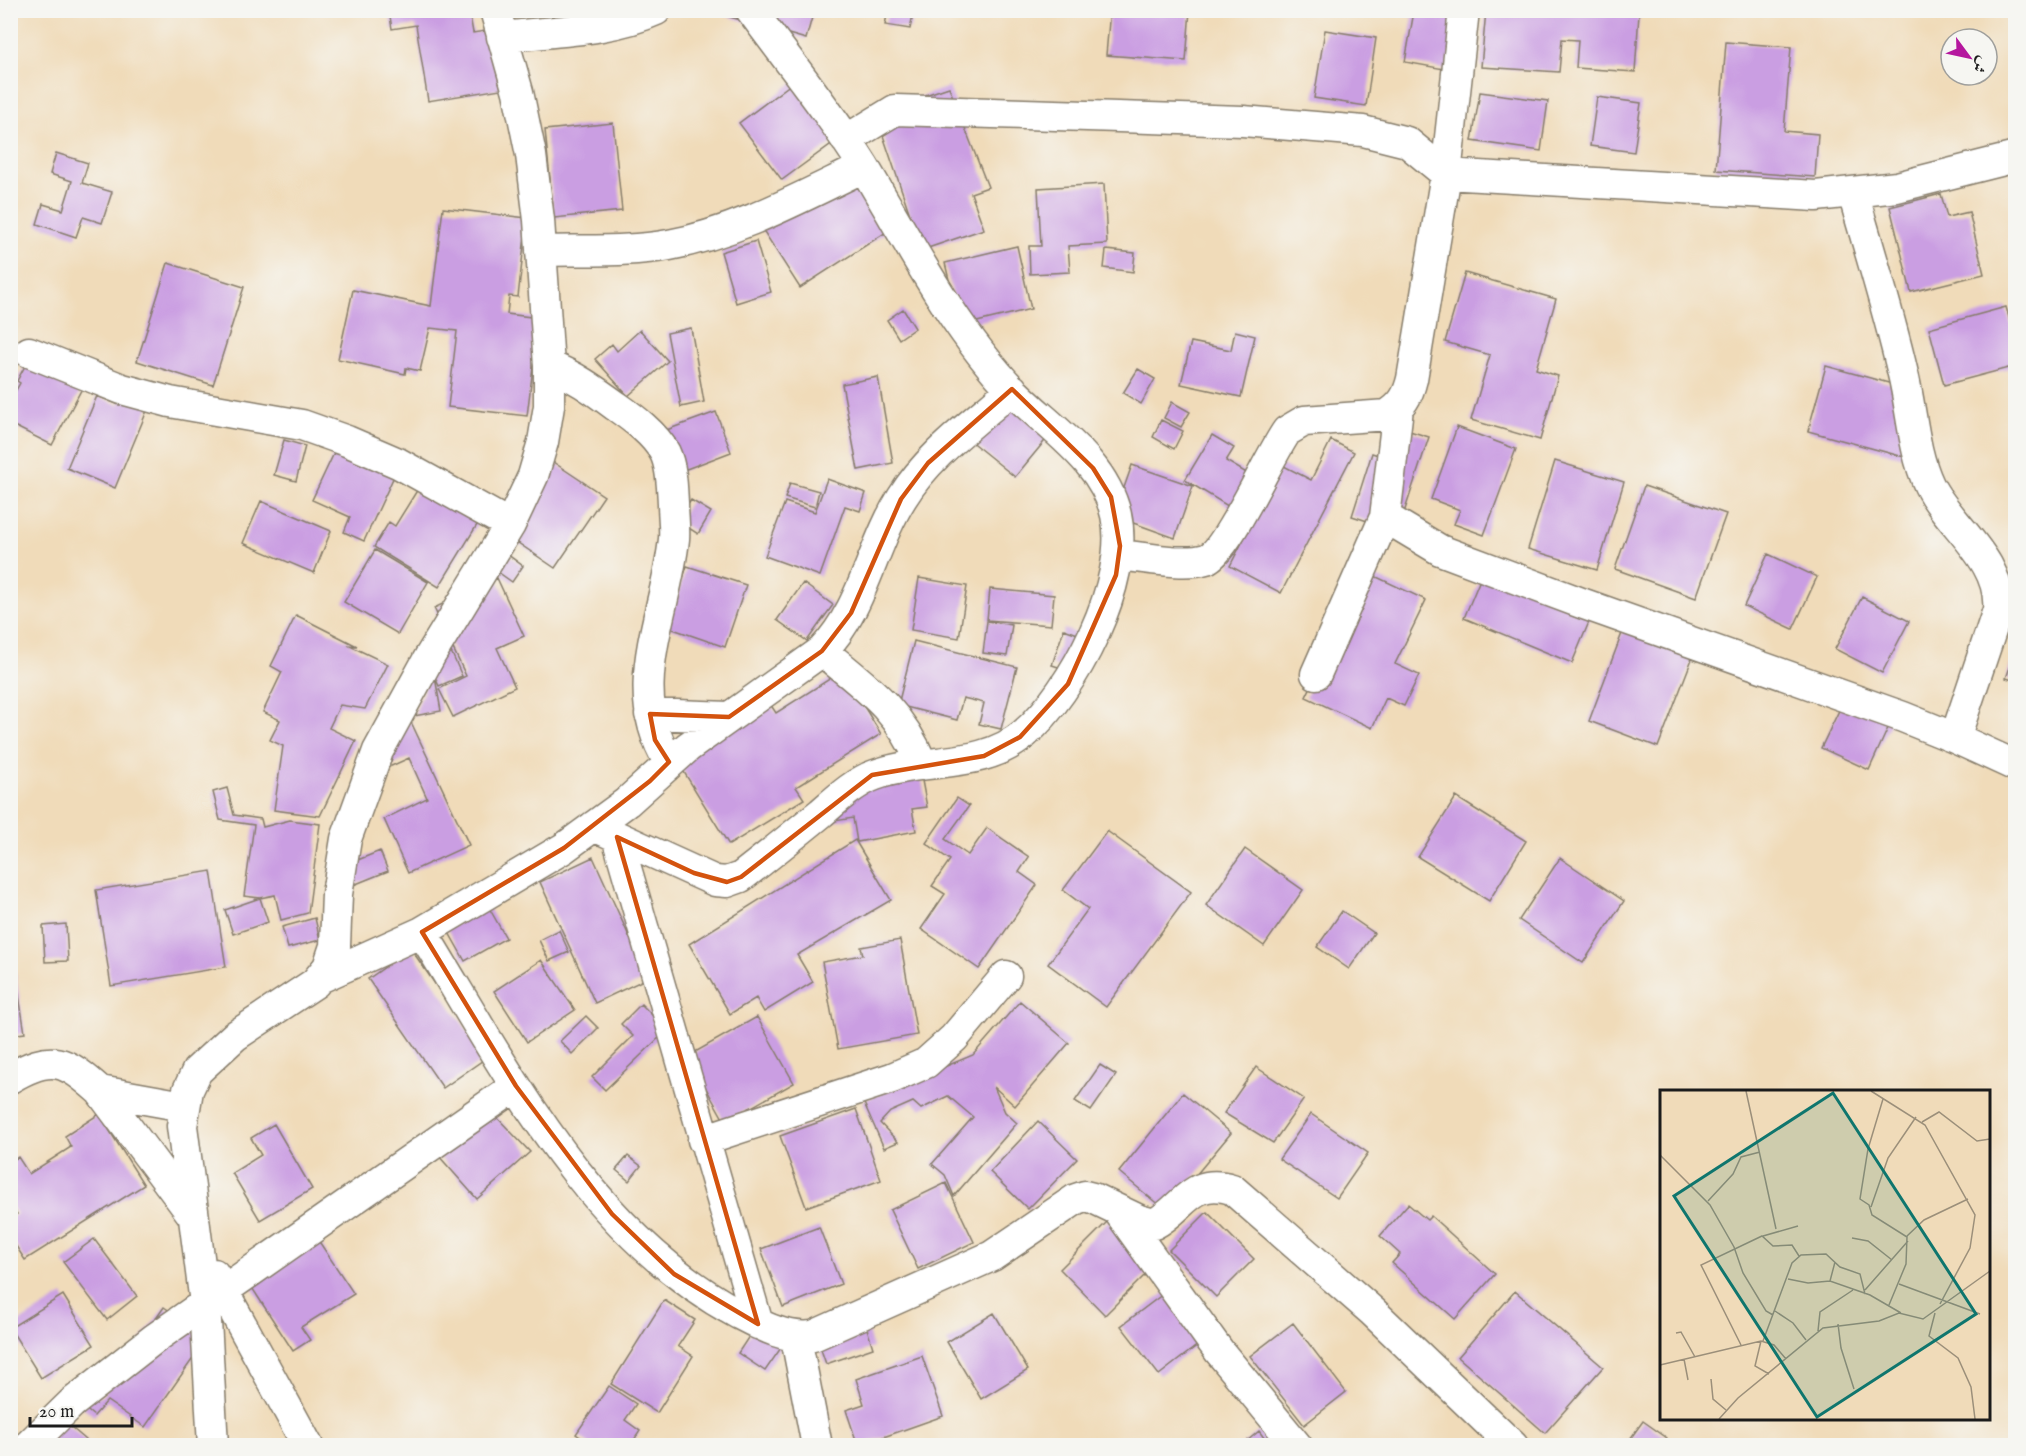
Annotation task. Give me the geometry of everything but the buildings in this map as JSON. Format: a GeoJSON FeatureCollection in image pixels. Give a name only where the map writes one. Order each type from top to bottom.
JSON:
{"type":"FeatureCollection","features":[{"type":"Feature","properties":{"kind":"street"},"geometry":{"type":"LineString","coordinates":[[322,977],[333,957],[335,946],[337,894],[346,839],[378,751],[436,646],[510,525],[533,476],[543,442],[549,406],[549,366],[541,251],[531,155],[518,92],[498,24],[598,25],[644,16],[656,10]]}},
{"type":"Feature","properties":{"kind":"street"},"geometry":{"type":"LineString","coordinates":[[606,831],[694,873],[727,882],[741,877],[839,797],[872,776],[922,764],[984,756],[1020,737],[1054,704],[1068,684],[1090,640],[1116,575],[1117,516],[1102,479],[1075,448],[1012,389],[990,364],[918,260],[846,140],[751,10]]}},
{"type":"Feature","properties":{"kind":"street"},"geometry":{"type":"LineString","coordinates":[[1118,555],[1192,561],[1212,556],[1228,535],[1287,431],[1304,422],[1387,415],[1398,408],[1410,390],[1446,174],[1464,10]]}},
{"type":"Feature","properties":{"kind":"street"},"geometry":{"type":"LineString","coordinates":[[846,140],[895,110],[1242,122],[1363,131],[1407,142],[1446,174],[1816,196],[1896,187],[2016,157]]}},
{"type":"Feature","properties":{"kind":"street"},"geometry":{"type":"LineString","coordinates":[[541,251],[667,246],[709,236],[864,167]]}},
{"type":"Feature","properties":{"kind":"street"},"geometry":{"type":"LineString","coordinates":[[1853,193],[1898,351],[1923,469],[1940,503],[1990,569],[1999,597],[1994,621],[1955,738]]}},
{"type":"Feature","properties":{"kind":"street"},"geometry":{"type":"LineString","coordinates":[[29,352],[122,389],[235,415],[302,425],[347,441],[398,463],[510,525]]}},
{"type":"Feature","properties":{"kind":"street"},"geometry":{"type":"LineString","coordinates":[[549,366],[575,376],[632,418],[665,454],[672,480],[674,538],[652,644],[648,684],[655,740],[669,762]]}},
{"type":"Feature","properties":{"kind":"street"},"geometry":{"type":"LineString","coordinates":[[308,1446],[214,1297],[194,1228],[182,1126],[184,1106],[197,1071],[254,1022],[322,977],[422,932],[564,848],[606,831],[627,802],[669,762],[822,651],[851,613],[901,498],[928,463],[1012,389]]}},
{"type":"Feature","properties":{"kind":"street"},"geometry":{"type":"LineString","coordinates":[[1316,674],[1385,517],[1398,408]]}},
{"type":"Feature","properties":{"kind":"street"},"geometry":{"type":"LineString","coordinates":[[1385,517],[1440,550],[1955,738],[2016,766]]}},
{"type":"Feature","properties":{"kind":"street"},"geometry":{"type":"LineString","coordinates":[[822,651],[868,688],[903,724],[922,764]]}},
{"type":"Feature","properties":{"kind":"street"},"geometry":{"type":"LineString","coordinates":[[650,714],[729,717]]}},
{"type":"Feature","properties":{"kind":"street"},"geometry":{"type":"LineString","coordinates":[[606,831],[758,1324]]}},
{"type":"Feature","properties":{"kind":"street"},"geometry":{"type":"LineString","coordinates":[[422,932],[516,1086],[574,1167],[612,1214],[674,1274],[758,1324],[796,1338],[813,1336],[992,1256],[1076,1199],[1085,1196],[1093,1198],[1154,1224],[1192,1194],[1209,1185],[1232,1189],[1372,1311],[1513,1446]]}},
{"type":"Feature","properties":{"kind":"street"},"geometry":{"type":"LineString","coordinates":[[703,1140],[892,1078],[926,1063],[954,1038],[1006,976]]}},
{"type":"Feature","properties":{"kind":"street"},"geometry":{"type":"LineString","coordinates":[[10,1078],[33,1066],[54,1062],[82,1074],[100,1091],[194,1228]]}},
{"type":"Feature","properties":{"kind":"street"},"geometry":{"type":"LineString","coordinates":[[28,1446],[72,1403],[214,1297],[516,1086]]}},
{"type":"Feature","properties":{"kind":"street"},"geometry":{"type":"LineString","coordinates":[[100,1091],[184,1106]]}},
{"type":"Feature","properties":{"kind":"street"},"geometry":{"type":"LineString","coordinates":[[1117,1209],[1220,1351],[1297,1446]]}},
{"type":"Feature","properties":{"kind":"street"},"geometry":{"type":"LineString","coordinates":[[213,1446],[214,1297]]}},
{"type":"Feature","properties":{"kind":"street"},"geometry":{"type":"LineString","coordinates":[[796,1338],[817,1446]]}},
{"type":"Feature","properties":{"kind":"highlighted area"},"geometry":{"type":"Polygon","coordinates":[[[1012,389],[1093,468],[1111,497],[1120,546],[1116,575],[1068,684],[1020,737],[984,756],[872,775],[741,877],[727,882],[694,873],[617,837],[758,1324],[674,1274],[612,1214],[516,1086],[422,932],[564,848],[650,781],[669,762],[655,740],[650,714],[729,717],[822,651],[851,613],[901,499],[928,463],[1012,389]]]}}]}
